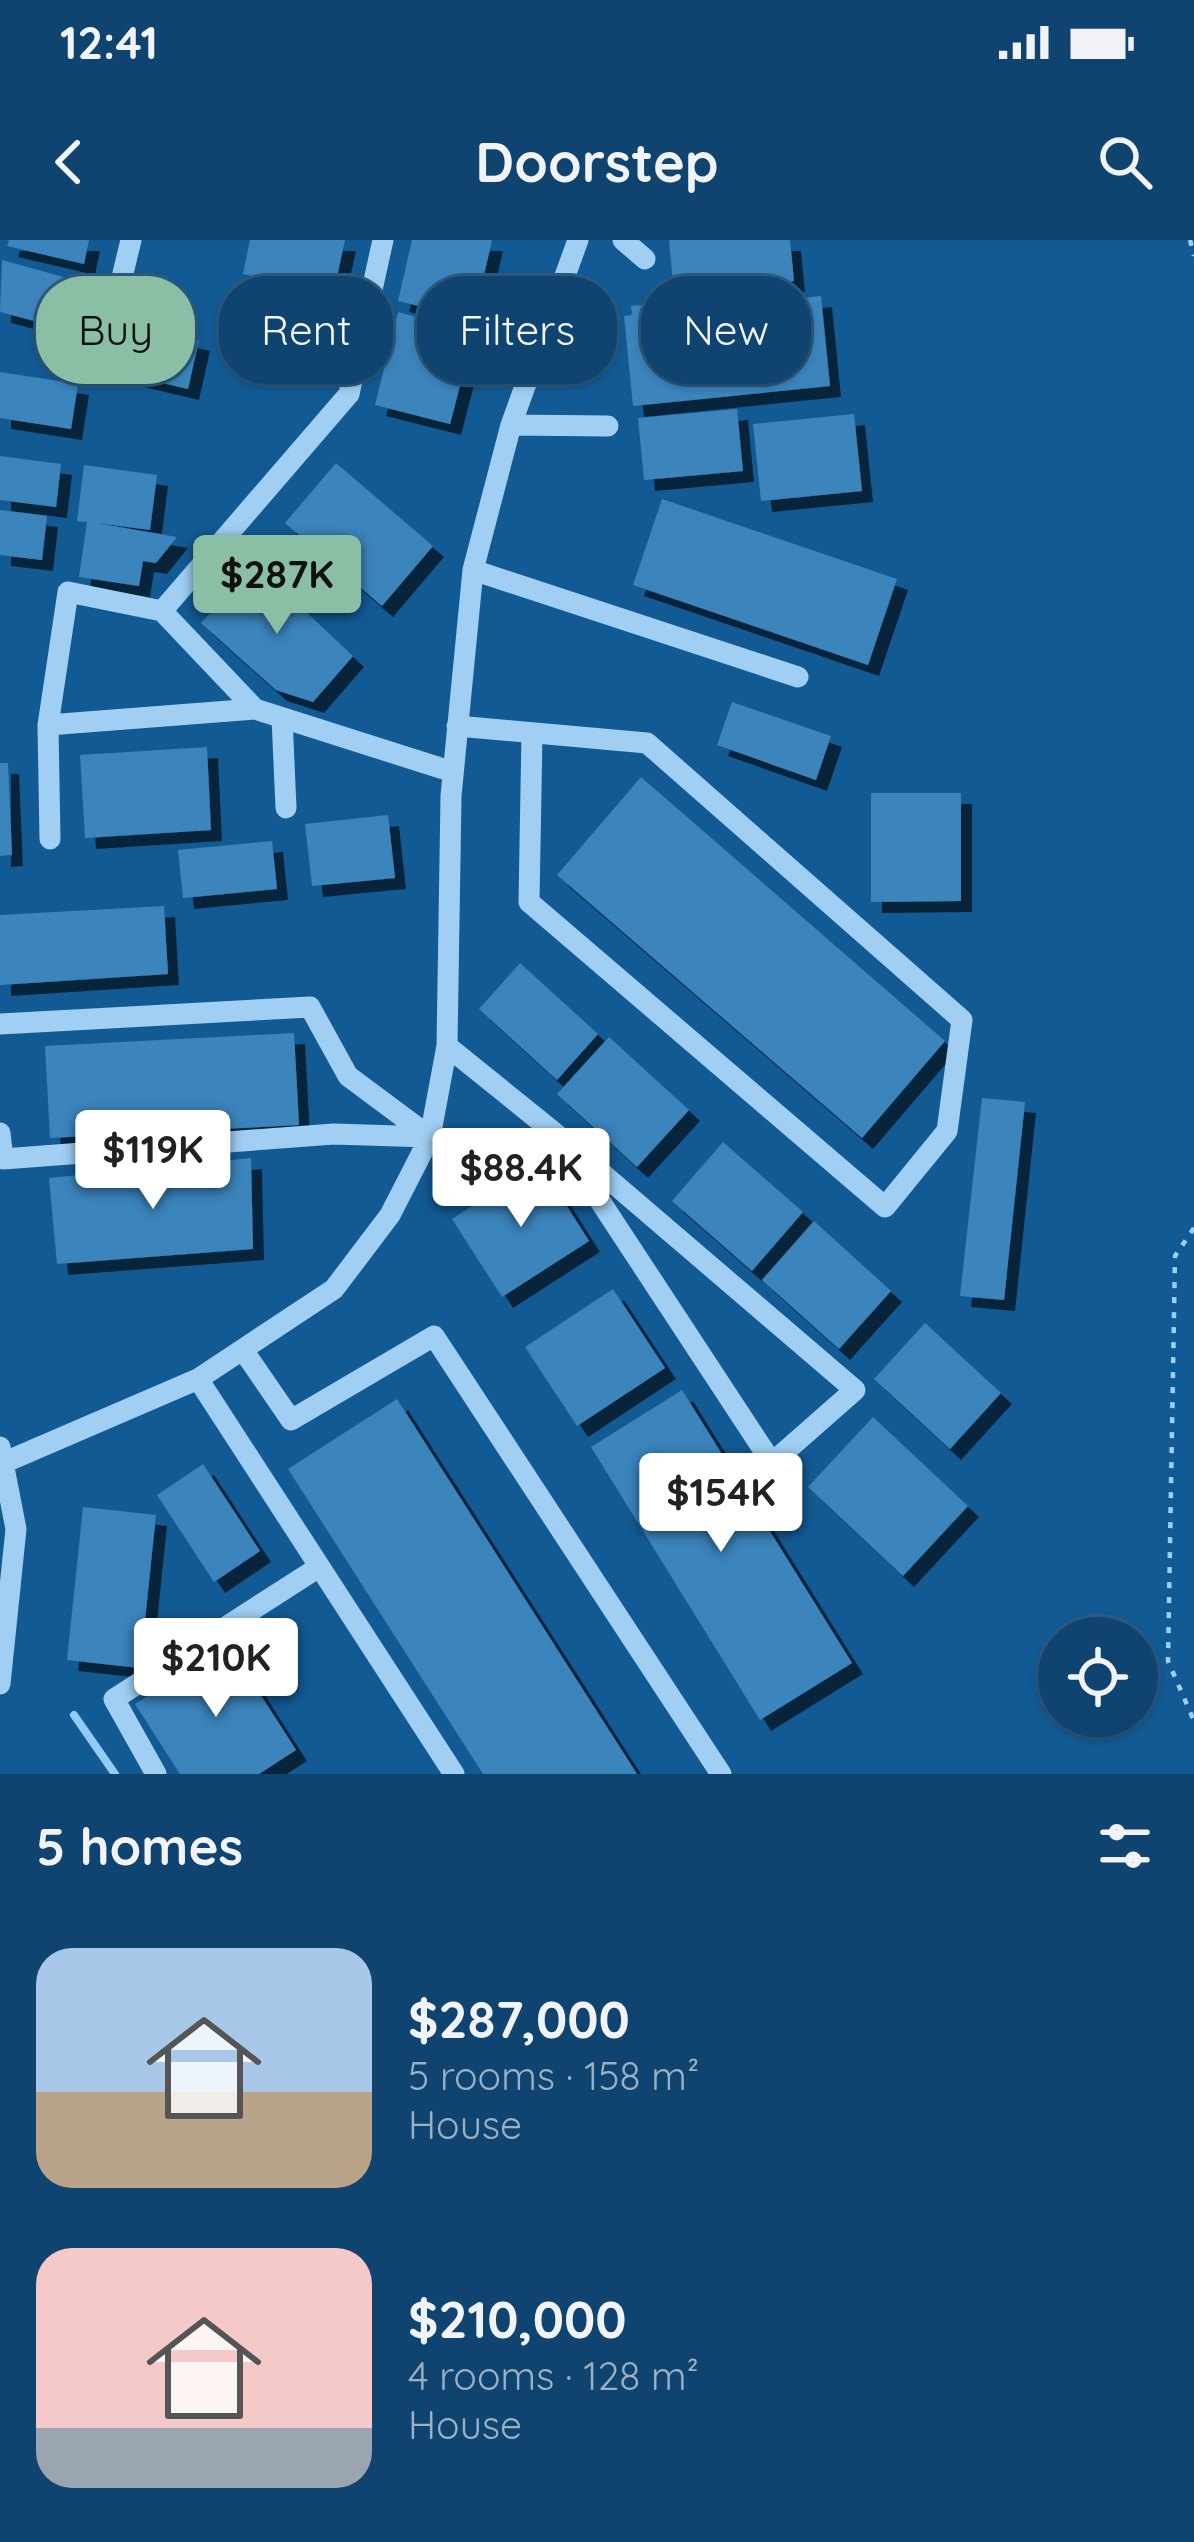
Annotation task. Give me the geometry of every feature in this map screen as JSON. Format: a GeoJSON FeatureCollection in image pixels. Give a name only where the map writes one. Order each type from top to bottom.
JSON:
{"type":"FeatureCollection","features":[{"type":"Feature","properties":{"kind":"street"},"geometry":{"type":"LineString","coordinates":[[122,276],[131,240]]}},
{"type":"Feature","properties":{"kind":"street"},"geometry":{"type":"LineString","coordinates":[[162,611],[349,394],[382,240]]}},
{"type":"Feature","properties":{"kind":"street"},"geometry":{"type":"LineString","coordinates":[[2,1455],[198,1379],[334,1289],[390,1216],[430,1137],[447,1046],[453,772],[473,570],[511,424],[578,240]]}},
{"type":"Feature","properties":{"kind":"street"},"geometry":{"type":"LineString","coordinates":[[622,240],[645,259]]}},
{"type":"Feature","properties":{"kind":"street"},"geometry":{"type":"LineString","coordinates":[[511,424],[608,426]]}},
{"type":"Feature","properties":{"kind":"street"},"geometry":{"type":"LineString","coordinates":[[473,570],[798,677]]}},
{"type":"Feature","properties":{"kind":"street"},"geometry":{"type":"LineString","coordinates":[[50,839],[48,725],[68,592],[162,611],[255,710]]}},
{"type":"Feature","properties":{"kind":"street"},"geometry":{"type":"LineString","coordinates":[[48,725],[255,710],[453,772]]}},
{"type":"Feature","properties":{"kind":"street"},"geometry":{"type":"LineString","coordinates":[[282,718],[286,808]]}},
{"type":"Feature","properties":{"kind":"street"},"geometry":{"type":"LineString","coordinates":[[457,726],[647,743],[962,1020],[947,1131],[885,1207],[529,902],[532,733]]}},
{"type":"Feature","properties":{"kind":"street"},"geometry":{"type":"LineString","coordinates":[[0,1024],[310,1007],[348,1076],[430,1137]]}},
{"type":"Feature","properties":{"kind":"street"},"geometry":{"type":"LineString","coordinates":[[447,1046],[556,1134],[855,1390],[772,1463],[556,1134]]}},
{"type":"Feature","properties":{"kind":"street"},"geometry":{"type":"LineString","coordinates":[[0,1133],[3,1160],[334,1134],[430,1137]]}},
{"type":"Feature","properties":{"kind":"street"},"geometry":{"type":"LineString","coordinates":[[242,1350],[291,1420],[434,1336],[721,1774]]}},
{"type":"Feature","properties":{"kind":"street"},"geometry":{"type":"LineString","coordinates":[[198,1379],[454,1774]]}},
{"type":"Feature","properties":{"kind":"street"},"geometry":{"type":"LineString","coordinates":[[0,1487],[2,1455]]}},
{"type":"Feature","properties":{"kind":"street"},"geometry":{"type":"LineString","coordinates":[[0,1684],[16,1529],[2,1455]]}},
{"type":"Feature","properties":{"kind":"street"},"geometry":{"type":"LineString","coordinates":[[155,1774],[114,1700],[319,1567]]}},
{"type":"Feature","properties":{"kind":"path"},"geometry":{"type":"LineString","coordinates":[[1190,240],[1194,256]]}},
{"type":"Feature","properties":{"kind":"path"},"geometry":{"type":"LineString","coordinates":[[1194,1228],[1175,1256],[1168,1661],[1194,1720]]}},
{"type":"Feature","properties":{"kind":"building"},"geometry":{"type":"Polygon","coordinates":[[[9,240],[89,240],[84,264],[7,246],[9,240]]]}},
{"type":"Feature","properties":{"kind":"building"},"geometry":{"type":"Polygon","coordinates":[[[250,240],[345,240],[337,276],[243,274],[250,240]]]}},
{"type":"Feature","properties":{"kind":"building"},"geometry":{"type":"Polygon","coordinates":[[[412,240],[492,240],[484,276],[417,276],[417,306],[398,301],[412,240]]]}},
{"type":"Feature","properties":{"kind":"building"},"geometry":{"type":"Polygon","coordinates":[[[669,240],[790,240],[794,276],[672,276],[669,240]]]}},
{"type":"Feature","properties":{"kind":"building"},"geometry":{"type":"Polygon","coordinates":[[[2,260],[60,276],[36,276],[36,321],[0,312],[2,260]]]}},
{"type":"Feature","properties":{"kind":"building"},"geometry":{"type":"Polygon","coordinates":[[[821,296],[830,386],[633,406],[624,316],[632,315],[631,306],[641,305],[641,384],[811,384],[811,297],[821,296]]]}},
{"type":"Feature","properties":{"kind":"building"},"geometry":{"type":"Polygon","coordinates":[[[398,312],[417,317],[417,384],[460,384],[450,424],[375,405],[380,384],[393,384],[398,312]]]}},
{"type":"Feature","properties":{"kind":"building"},"geometry":{"type":"Polygon","coordinates":[[[0,372],[36,378],[36,384],[78,384],[71,429],[0,418],[0,372]]]}},
{"type":"Feature","properties":{"kind":"building"},"geometry":{"type":"Polygon","coordinates":[[[737,409],[743,471],[644,480],[638,418],[737,409]]]}},
{"type":"Feature","properties":{"kind":"building"},"geometry":{"type":"Polygon","coordinates":[[[854,414],[862,491],[761,501],[753,424],[854,414]]]}},
{"type":"Feature","properties":{"kind":"building"},"geometry":{"type":"Polygon","coordinates":[[[0,456],[61,464],[56,507],[0,500],[0,456]]]}},
{"type":"Feature","properties":{"kind":"building"},"geometry":{"type":"Polygon","coordinates":[[[336,463],[433,546],[382,606],[285,523],[336,463]]]}},
{"type":"Feature","properties":{"kind":"building"},"geometry":{"type":"Polygon","coordinates":[[[84,465],[157,475],[150,530],[96,523],[177,537],[156,563],[143,561],[139,586],[79,577],[87,522],[77,521],[84,465]]]}},
{"type":"Feature","properties":{"kind":"building"},"geometry":{"type":"Polygon","coordinates":[[[662,499],[897,579],[868,665],[633,585],[662,499]]]}},
{"type":"Feature","properties":{"kind":"building"},"geometry":{"type":"Polygon","coordinates":[[[0,510],[47,516],[42,560],[0,555],[0,510]]]}},
{"type":"Feature","properties":{"kind":"building"},"geometry":{"type":"Polygon","coordinates":[[[255,564],[353,656],[313,702],[276,690],[201,623],[255,564]]]}},
{"type":"Feature","properties":{"kind":"building"},"geometry":{"type":"Polygon","coordinates":[[[732,702],[831,736],[816,780],[717,745],[732,702]]]}},
{"type":"Feature","properties":{"kind":"building"},"geometry":{"type":"Polygon","coordinates":[[[207,747],[211,830],[85,838],[80,755],[207,747]]]}},
{"type":"Feature","properties":{"kind":"building"},"geometry":{"type":"Polygon","coordinates":[[[0,763],[8,763],[12,855],[0,856],[0,763]]]}},
{"type":"Feature","properties":{"kind":"building"},"geometry":{"type":"Polygon","coordinates":[[[641,777],[945,1041],[862,1138],[557,875],[641,777]]]}},
{"type":"Feature","properties":{"kind":"building"},"geometry":{"type":"Polygon","coordinates":[[[871,793],[961,793],[961,901],[871,902],[871,793]]]}},
{"type":"Feature","properties":{"kind":"building"},"geometry":{"type":"Polygon","coordinates":[[[388,815],[395,878],[312,886],[305,824],[388,815]]]}},
{"type":"Feature","properties":{"kind":"building"},"geometry":{"type":"Polygon","coordinates":[[[272,841],[277,889],[183,898],[178,850],[272,841]]]}},
{"type":"Feature","properties":{"kind":"building"},"geometry":{"type":"Polygon","coordinates":[[[164,906],[168,974],[0,985],[0,915],[164,906]]]}},
{"type":"Feature","properties":{"kind":"building"},"geometry":{"type":"Polygon","coordinates":[[[520,963],[598,1034],[557,1080],[479,1009],[520,963]]]}},
{"type":"Feature","properties":{"kind":"building"},"geometry":{"type":"Polygon","coordinates":[[[294,1033],[299,1125],[50,1138],[45,1046],[294,1033]]]}},
{"type":"Feature","properties":{"kind":"building"},"geometry":{"type":"Polygon","coordinates":[[[609,1037],[689,1110],[637,1167],[557,1094],[609,1037]]]}},
{"type":"Feature","properties":{"kind":"building"},"geometry":{"type":"Polygon","coordinates":[[[982,1098],[1025,1102],[1004,1300],[960,1296],[982,1098]]]}},
{"type":"Feature","properties":{"kind":"building"},"geometry":{"type":"Polygon","coordinates":[[[723,1142],[803,1212],[752,1271],[672,1201],[723,1142]]]}},
{"type":"Feature","properties":{"kind":"building"},"geometry":{"type":"Polygon","coordinates":[[[251,1158],[253,1249],[57,1264],[49,1178],[251,1158]]]}},
{"type":"Feature","properties":{"kind":"building"},"geometry":{"type":"Polygon","coordinates":[[[539,1162],[589,1241],[502,1297],[452,1219],[539,1162]]]}},
{"type":"Feature","properties":{"kind":"building"},"geometry":{"type":"Polygon","coordinates":[[[814,1221],[891,1291],[839,1349],[762,1280],[814,1221]]]}},
{"type":"Feature","properties":{"kind":"building"},"geometry":{"type":"Polygon","coordinates":[[[613,1289],[665,1368],[577,1426],[525,1347],[613,1289]]]}},
{"type":"Feature","properties":{"kind":"building"},"geometry":{"type":"Polygon","coordinates":[[[925,1323],[1001,1393],[950,1449],[874,1379],[925,1323]]]}},
{"type":"Feature","properties":{"kind":"building"},"geometry":{"type":"Polygon","coordinates":[[[682,1390],[852,1663],[760,1720],[591,1447],[682,1390]]]}},
{"type":"Feature","properties":{"kind":"building"},"geometry":{"type":"Polygon","coordinates":[[[397,1399],[637,1774],[483,1774],[288,1469],[397,1399]]]}},
{"type":"Feature","properties":{"kind":"building"},"geometry":{"type":"Polygon","coordinates":[[[873,1417],[968,1506],[903,1576],[808,1487],[873,1417]]]}},
{"type":"Feature","properties":{"kind":"building"},"geometry":{"type":"Polygon","coordinates":[[[203,1464],[260,1551],[214,1582],[157,1495],[203,1464]]]}},
{"type":"Feature","properties":{"kind":"building"},"geometry":{"type":"Polygon","coordinates":[[[83,1507],[156,1515],[140,1668],[67,1660],[83,1507]]]}},
{"type":"Feature","properties":{"kind":"building"},"geometry":{"type":"Polygon","coordinates":[[[228,1644],[296,1750],[259,1774],[180,1774],[135,1704],[228,1644]]]}},
{"type":"Feature","properties":{"kind":"waterway"},"geometry":{"type":"LineString","coordinates":[[74,1715],[115,1774]]}}]}
